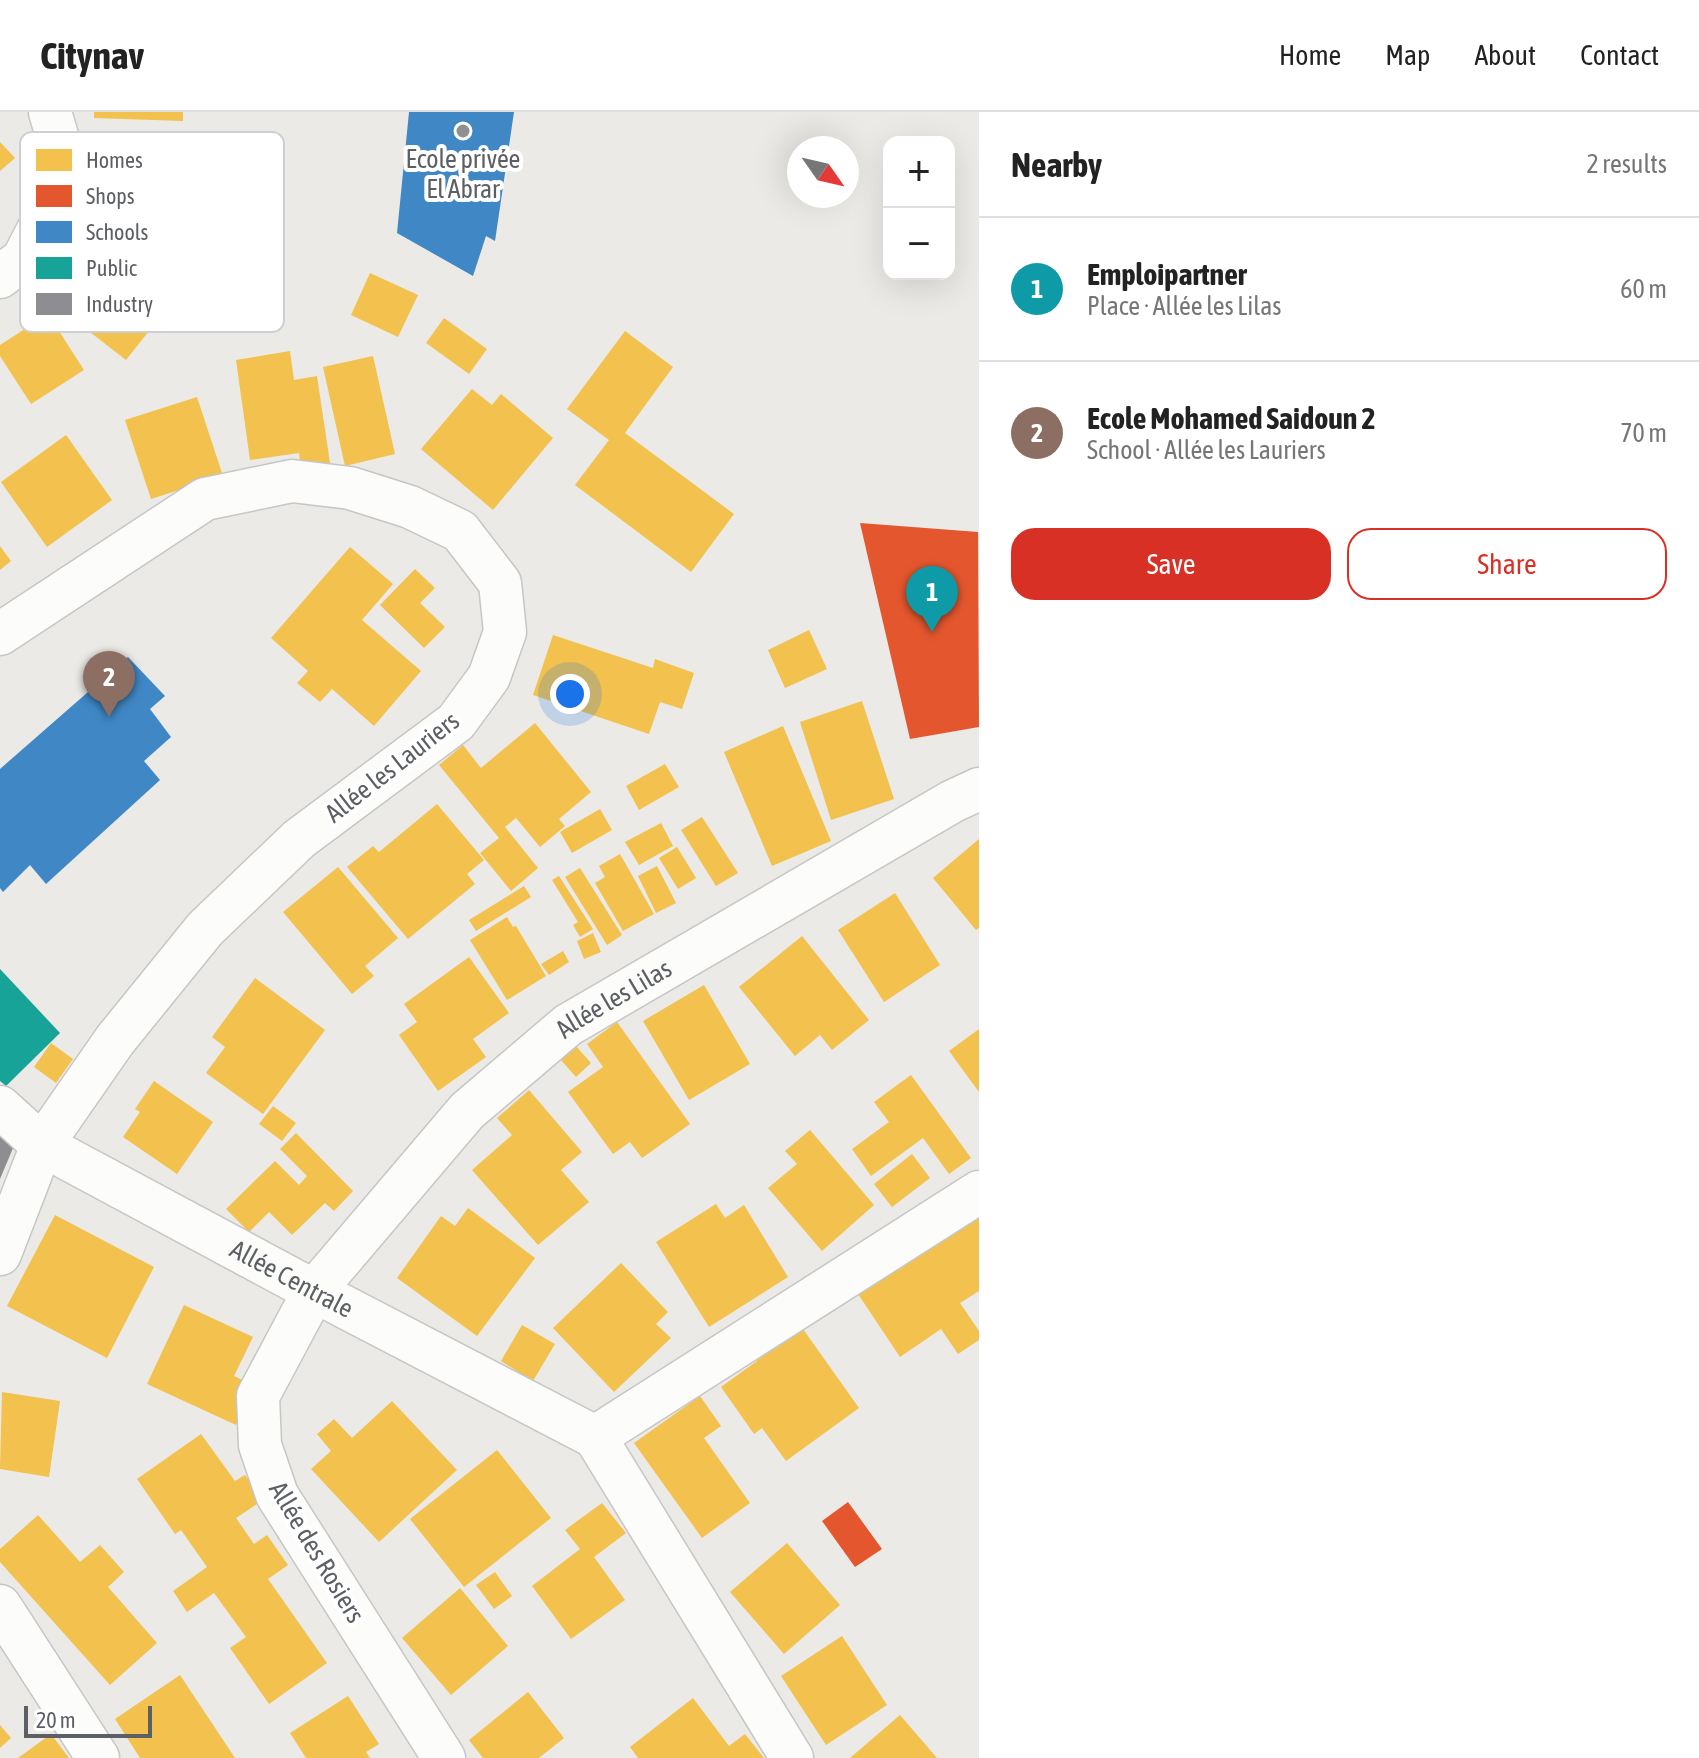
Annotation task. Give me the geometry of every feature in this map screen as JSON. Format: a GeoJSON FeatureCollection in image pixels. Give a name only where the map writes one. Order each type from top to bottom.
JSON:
{"type":"FeatureCollection","features":[{"type":"Feature","properties":{"kind":"street"},"geometry":{"type":"LineString","coordinates":[[50,112],[56,132]]}},
{"type":"Feature","properties":{"kind":"street"},"geometry":{"type":"LineString","coordinates":[[0,277],[20,261]]}},
{"type":"Feature","properties":{"kind":"street","name":"Allée les Lauriers"},"geometry":{"type":"LineString","coordinates":[[0,634],[205,499],[292,481],[350,488],[410,507],[460,531],[500,583],[505,632],[489,677],[456,722],[299,839],[205,929],[115,1040],[42,1145],[0,1254]]}},
{"type":"Feature","properties":{"kind":"street","name":"Allée les Lilas"},"geometry":{"type":"LineString","coordinates":[[314,1291],[467,1111],[568,1025],[953,801],[979,789]]}},
{"type":"Feature","properties":{"kind":"street","name":"Allée Centrale"},"geometry":{"type":"LineString","coordinates":[[0,1107],[42,1145],[595,1437]]}},
{"type":"Feature","properties":{"kind":"street"},"geometry":{"type":"LineString","coordinates":[[792,1758],[595,1437],[979,1192]]}},
{"type":"Feature","properties":{"kind":"street","name":"Allée des Rosiers"},"geometry":{"type":"LineString","coordinates":[[314,1291],[258,1396],[260,1445],[277,1495],[444,1758]]}},
{"type":"Feature","properties":{"kind":"street"},"geometry":{"type":"LineString","coordinates":[[0,1606],[98,1758]]}},
{"type":"Feature","properties":{"kind":"building: Homes"},"geometry":{"type":"Polygon","coordinates":[[[94,112],[183,112],[183,121],[94,118],[94,112]]]}},
{"type":"Feature","properties":{"kind":"building: Homes"},"geometry":{"type":"Polygon","coordinates":[[[0,142],[15,158],[0,171],[0,142]]]}},
{"type":"Feature","properties":{"kind":"building: Homes"},"geometry":{"type":"Polygon","coordinates":[[[370,273],[418,295],[398,337],[351,315],[370,273]]]}},
{"type":"Feature","properties":{"kind":"building: Homes"},"geometry":{"type":"Polygon","coordinates":[[[444,318],[487,349],[469,374],[426,343],[444,318]]]}},
{"type":"Feature","properties":{"kind":"building: Homes"},"geometry":{"type":"Polygon","coordinates":[[[625,331],[673,367],[625,433],[734,514],[691,572],[575,485],[609,440],[567,409],[625,331]]]}},
{"type":"Feature","properties":{"kind":"building: Homes"},"geometry":{"type":"Polygon","coordinates":[[[20,332],[60,332],[84,370],[31,404],[0,356],[0,345],[20,332]]]}},
{"type":"Feature","properties":{"kind":"building: Homes"},"geometry":{"type":"Polygon","coordinates":[[[90,332],[148,332],[126,360],[90,332]]]}},
{"type":"Feature","properties":{"kind":"building: Homes"},"geometry":{"type":"Polygon","coordinates":[[[290,351],[294,380],[317,376],[330,463],[301,468],[299,453],[250,460],[236,360],[290,351]]]}},
{"type":"Feature","properties":{"kind":"building: Homes"},"geometry":{"type":"Polygon","coordinates":[[[373,356],[395,454],[345,466],[323,367],[373,356]]]}},
{"type":"Feature","properties":{"kind":"building: Homes"},"geometry":{"type":"Polygon","coordinates":[[[472,389],[492,405],[501,394],[553,438],[493,510],[421,449],[472,389]]]}},
{"type":"Feature","properties":{"kind":"building: Homes"},"geometry":{"type":"Polygon","coordinates":[[[197,397],[223,476],[151,499],[125,420],[197,397]]]}},
{"type":"Feature","properties":{"kind":"building: Homes"},"geometry":{"type":"Polygon","coordinates":[[[66,435],[112,500],[47,547],[1,482],[66,435]]]}},
{"type":"Feature","properties":{"kind":"building: Homes"},"geometry":{"type":"Polygon","coordinates":[[[0,546],[11,561],[0,570],[0,546]]]}},
{"type":"Feature","properties":{"kind":"building: Homes"},"geometry":{"type":"Polygon","coordinates":[[[350,547],[393,584],[362,620],[421,671],[374,726],[332,689],[320,702],[297,683],[308,671],[271,638],[350,547]]]}},
{"type":"Feature","properties":{"kind":"building: Homes"},"geometry":{"type":"Polygon","coordinates":[[[415,569],[435,588],[420,603],[445,627],[424,648],[380,605],[415,569]]]}},
{"type":"Feature","properties":{"kind":"building: Homes"},"geometry":{"type":"Polygon","coordinates":[[[809,630],[827,669],[785,688],[768,650],[809,630]]]}},
{"type":"Feature","properties":{"kind":"building: Homes"},"geometry":{"type":"Polygon","coordinates":[[[553,635],[653,668],[655,659],[694,673],[682,709],[660,702],[649,734],[533,695],[553,635]]]}},
{"type":"Feature","properties":{"kind":"building: Homes"},"geometry":{"type":"Polygon","coordinates":[[[862,701],[894,799],[831,820],[800,722],[862,701]]]}},
{"type":"Feature","properties":{"kind":"building: Homes"},"geometry":{"type":"Polygon","coordinates":[[[535,723],[591,792],[559,819],[565,826],[540,847],[516,818],[505,827],[538,868],[511,891],[480,853],[499,838],[439,765],[463,745],[481,768],[535,723]]]}},
{"type":"Feature","properties":{"kind":"building: Homes"},"geometry":{"type":"Polygon","coordinates":[[[783,726],[831,841],[772,866],[724,752],[783,726]]]}},
{"type":"Feature","properties":{"kind":"building: Homes"},"geometry":{"type":"Polygon","coordinates":[[[665,764],[679,787],[639,810],[626,786],[665,764]]]}},
{"type":"Feature","properties":{"kind":"building: Homes"},"geometry":{"type":"Polygon","coordinates":[[[437,804],[484,860],[467,874],[475,884],[408,939],[347,867],[373,846],[379,852],[437,804]]]}},
{"type":"Feature","properties":{"kind":"building: Homes"},"geometry":{"type":"Polygon","coordinates":[[[600,809],[612,830],[572,853],[560,832],[600,809]]]}},
{"type":"Feature","properties":{"kind":"building: Homes"},"geometry":{"type":"Polygon","coordinates":[[[702,817],[738,873],[716,886],[681,830],[702,817]]]}},
{"type":"Feature","properties":{"kind":"building: Homes"},"geometry":{"type":"Polygon","coordinates":[[[661,823],[673,846],[639,865],[625,842],[661,823]]]}},
{"type":"Feature","properties":{"kind":"building: Homes"},"geometry":{"type":"Polygon","coordinates":[[[979,839],[979,928],[976,930],[933,878],[979,839]]]}},
{"type":"Feature","properties":{"kind":"building: Homes"},"geometry":{"type":"Polygon","coordinates":[[[677,847],[696,878],[678,889],[659,858],[677,847]]]}},
{"type":"Feature","properties":{"kind":"building: Homes"},"geometry":{"type":"Polygon","coordinates":[[[620,854],[654,914],[623,931],[595,883],[605,877],[599,866],[620,854]]]}},
{"type":"Feature","properties":{"kind":"building: Homes"},"geometry":{"type":"Polygon","coordinates":[[[657,866],[676,903],[656,913],[638,876],[657,866]]]}},
{"type":"Feature","properties":{"kind":"building: Homes"},"geometry":{"type":"Polygon","coordinates":[[[338,867],[398,938],[365,966],[374,976],[352,994],[283,912],[338,867]]]}},
{"type":"Feature","properties":{"kind":"building: Homes"},"geometry":{"type":"Polygon","coordinates":[[[580,868],[622,935],[607,945],[565,877],[580,868]]]}},
{"type":"Feature","properties":{"kind":"building: Homes"},"geometry":{"type":"Polygon","coordinates":[[[559,876],[593,929],[580,937],[573,925],[578,922],[552,880],[559,876]]]}},
{"type":"Feature","properties":{"kind":"building: Homes"},"geometry":{"type":"Polygon","coordinates":[[[524,886],[531,897],[476,931],[469,920],[524,886]]]}},
{"type":"Feature","properties":{"kind":"building: Homes"},"geometry":{"type":"Polygon","coordinates":[[[895,893],[940,965],[884,1002],[838,930],[895,893]]]}},
{"type":"Feature","properties":{"kind":"building: Homes"},"geometry":{"type":"Polygon","coordinates":[[[507,917],[513,927],[516,926],[546,976],[507,1000],[470,940],[507,917]]]}},
{"type":"Feature","properties":{"kind":"building: Homes"},"geometry":{"type":"Polygon","coordinates":[[[593,933],[601,952],[584,959],[577,941],[593,933]]]}},
{"type":"Feature","properties":{"kind":"building: Homes"},"geometry":{"type":"Polygon","coordinates":[[[802,936],[869,1020],[832,1050],[820,1035],[795,1056],[739,987],[802,936]]]}},
{"type":"Feature","properties":{"kind":"building: Homes"},"geometry":{"type":"Polygon","coordinates":[[[563,951],[569,962],[549,975],[541,964],[563,951]]]}},
{"type":"Feature","properties":{"kind":"building: Homes"},"geometry":{"type":"Polygon","coordinates":[[[469,957],[509,1013],[473,1039],[486,1057],[438,1091],[399,1035],[417,1022],[404,1004],[469,957]]]}},
{"type":"Feature","properties":{"kind":"building: Homes"},"geometry":{"type":"Polygon","coordinates":[[[255,978],[325,1030],[263,1114],[206,1073],[225,1047],[212,1037],[255,978]]]}},
{"type":"Feature","properties":{"kind":"building: Homes"},"geometry":{"type":"Polygon","coordinates":[[[704,985],[750,1064],[689,1100],[643,1021],[704,985]]]}},
{"type":"Feature","properties":{"kind":"building: Homes"},"geometry":{"type":"Polygon","coordinates":[[[617,1022],[690,1124],[642,1158],[630,1142],[613,1154],[568,1092],[603,1067],[587,1044],[617,1022]]]}},
{"type":"Feature","properties":{"kind":"building: Homes"},"geometry":{"type":"Polygon","coordinates":[[[979,1029],[979,1092],[949,1051],[979,1029]]]}},
{"type":"Feature","properties":{"kind":"building: Homes"},"geometry":{"type":"Polygon","coordinates":[[[51,1043],[73,1059],[56,1083],[34,1067],[51,1043]]]}},
{"type":"Feature","properties":{"kind":"building: Homes"},"geometry":{"type":"Polygon","coordinates":[[[575,1045],[591,1063],[576,1077],[560,1059],[575,1045]]]}},
{"type":"Feature","properties":{"kind":"building: Homes"},"geometry":{"type":"Polygon","coordinates":[[[911,1075],[971,1158],[949,1174],[923,1138],[871,1176],[852,1149],[889,1122],[874,1102],[911,1075]]]}},
{"type":"Feature","properties":{"kind":"building: Homes"},"geometry":{"type":"Polygon","coordinates":[[[154,1081],[213,1122],[177,1174],[123,1137],[140,1112],[135,1109],[154,1081]]]}},
{"type":"Feature","properties":{"kind":"building: Homes"},"geometry":{"type":"Polygon","coordinates":[[[529,1090],[582,1152],[561,1170],[589,1202],[538,1245],[472,1170],[512,1135],[497,1118],[529,1090]]]}},
{"type":"Feature","properties":{"kind":"building: Homes"},"geometry":{"type":"Polygon","coordinates":[[[273,1106],[296,1123],[282,1141],[259,1124],[273,1106]]]}},
{"type":"Feature","properties":{"kind":"building: Homes"},"geometry":{"type":"Polygon","coordinates":[[[810,1130],[874,1205],[822,1251],[768,1188],[797,1164],[785,1151],[810,1130]]]}},
{"type":"Feature","properties":{"kind":"building: Homes"},"geometry":{"type":"Polygon","coordinates":[[[296,1133],[353,1191],[334,1211],[325,1203],[292,1235],[269,1212],[249,1232],[226,1209],[275,1161],[299,1185],[307,1176],[280,1149],[296,1133]]]}},
{"type":"Feature","properties":{"kind":"building: Homes"},"geometry":{"type":"Polygon","coordinates":[[[912,1154],[930,1178],[892,1207],[874,1184],[912,1154]]]}},
{"type":"Feature","properties":{"kind":"building: Homes"},"geometry":{"type":"Polygon","coordinates":[[[716,1204],[725,1218],[744,1205],[788,1277],[709,1327],[656,1242],[716,1204]]]}},
{"type":"Feature","properties":{"kind":"building: Homes"},"geometry":{"type":"Polygon","coordinates":[[[979,1205],[979,1291],[960,1303],[979,1331],[979,1340],[958,1354],[941,1329],[900,1357],[852,1285],[979,1205]]]}},
{"type":"Feature","properties":{"kind":"building: Homes"},"geometry":{"type":"Polygon","coordinates":[[[468,1208],[535,1258],[477,1336],[397,1278],[441,1216],[455,1226],[468,1208]]]}},
{"type":"Feature","properties":{"kind":"building: Homes"},"geometry":{"type":"Polygon","coordinates":[[[55,1215],[154,1267],[107,1358],[7,1306],[55,1215]]]}},
{"type":"Feature","properties":{"kind":"building: Homes"},"geometry":{"type":"Polygon","coordinates":[[[621,1263],[668,1312],[656,1324],[671,1338],[614,1392],[553,1328],[621,1263]]]}},
{"type":"Feature","properties":{"kind":"building: Homes"},"geometry":{"type":"Polygon","coordinates":[[[184,1305],[253,1337],[234,1376],[255,1386],[236,1425],[147,1384],[184,1305]]]}},
{"type":"Feature","properties":{"kind":"building: Homes"},"geometry":{"type":"Polygon","coordinates":[[[798,1322],[859,1408],[786,1461],[762,1428],[754,1434],[721,1387],[757,1361],[753,1355],[798,1322]]]}},
{"type":"Feature","properties":{"kind":"building: Homes"},"geometry":{"type":"Polygon","coordinates":[[[522,1325],[555,1344],[533,1381],[501,1361],[522,1325]]]}},
{"type":"Feature","properties":{"kind":"building: Homes"},"geometry":{"type":"Polygon","coordinates":[[[2,1392],[60,1401],[49,1477],[0,1469],[2,1392]]]}},
{"type":"Feature","properties":{"kind":"building: Homes"},"geometry":{"type":"Polygon","coordinates":[[[700,1396],[721,1426],[704,1438],[750,1503],[702,1538],[634,1443],[700,1396]]]}},
{"type":"Feature","properties":{"kind":"building: Homes"},"geometry":{"type":"Polygon","coordinates":[[[392,1401],[457,1470],[379,1542],[311,1469],[331,1451],[317,1434],[334,1419],[352,1438],[392,1401]]]}},
{"type":"Feature","properties":{"kind":"building: Homes"},"geometry":{"type":"Polygon","coordinates":[[[201,1434],[235,1481],[245,1475],[263,1500],[236,1518],[254,1544],[267,1535],[288,1565],[268,1579],[327,1663],[269,1704],[230,1648],[246,1637],[214,1593],[187,1612],[173,1591],[207,1567],[181,1530],[175,1534],[137,1479],[201,1434]]]}},
{"type":"Feature","properties":{"kind":"building: Homes"},"geometry":{"type":"Polygon","coordinates":[[[497,1450],[551,1518],[464,1587],[410,1519],[497,1450]]]}},
{"type":"Feature","properties":{"kind":"building: Homes"},"geometry":{"type":"Polygon","coordinates":[[[602,1503],[626,1533],[594,1557],[625,1600],[571,1639],[532,1586],[580,1549],[565,1530],[602,1503]]]}},
{"type":"Feature","properties":{"kind":"building: Homes"},"geometry":{"type":"Polygon","coordinates":[[[38,1515],[80,1562],[100,1545],[124,1572],[108,1587],[157,1643],[110,1685],[0,1562],[0,1549],[38,1515]]]}},
{"type":"Feature","properties":{"kind":"building: Homes"},"geometry":{"type":"Polygon","coordinates":[[[787,1543],[840,1605],[784,1654],[730,1592],[787,1543]]]}},
{"type":"Feature","properties":{"kind":"building: Homes"},"geometry":{"type":"Polygon","coordinates":[[[495,1572],[512,1596],[494,1609],[476,1585],[495,1572]]]}},
{"type":"Feature","properties":{"kind":"building: Homes"},"geometry":{"type":"Polygon","coordinates":[[[460,1588],[508,1646],[451,1695],[402,1638],[460,1588]]]}},
{"type":"Feature","properties":{"kind":"building: Homes"},"geometry":{"type":"Polygon","coordinates":[[[842,1636],[887,1705],[826,1745],[781,1676],[842,1636]]]}},
{"type":"Feature","properties":{"kind":"building: Homes"},"geometry":{"type":"Polygon","coordinates":[[[180,1675],[235,1758],[140,1758],[115,1719],[180,1675]]]}},
{"type":"Feature","properties":{"kind":"building: Homes"},"geometry":{"type":"Polygon","coordinates":[[[528,1692],[564,1738],[539,1758],[483,1758],[469,1740],[528,1692]]]}},
{"type":"Feature","properties":{"kind":"building: Homes"},"geometry":{"type":"Polygon","coordinates":[[[348,1696],[379,1744],[366,1752],[370,1758],[306,1758],[290,1733],[348,1696]]]}},
{"type":"Feature","properties":{"kind":"building: Homes"},"geometry":{"type":"Polygon","coordinates":[[[693,1698],[729,1746],[745,1734],[764,1758],[638,1758],[630,1747],[693,1698]]]}},
{"type":"Feature","properties":{"kind":"building: Homes"},"geometry":{"type":"Polygon","coordinates":[[[900,1715],[937,1758],[850,1758],[900,1715]]]}},
{"type":"Feature","properties":{"kind":"building: Homes"},"geometry":{"type":"Polygon","coordinates":[[[0,1725],[11,1738],[0,1748],[0,1725]]]}},
{"type":"Feature","properties":{"kind":"building: Homes"},"geometry":{"type":"Polygon","coordinates":[[[51,1734],[69,1758],[18,1758],[51,1734]]]}},
{"type":"Feature","properties":{"kind":"building: Shops"},"geometry":{"type":"Polygon","coordinates":[[[860,523],[978,532],[979,727],[910,739],[860,523]]]}},
{"type":"Feature","properties":{"kind":"building: Shops"},"geometry":{"type":"Polygon","coordinates":[[[848,1502],[882,1549],[855,1567],[822,1521],[848,1502]]]}},
{"type":"Feature","properties":{"kind":"building: Schools"},"geometry":{"type":"Polygon","coordinates":[[[409,112],[514,112],[495,241],[486,236],[473,276],[397,233],[409,112]]]}},
{"type":"Feature","properties":{"kind":"building: Schools"},"geometry":{"type":"Polygon","coordinates":[[[128,657],[165,696],[150,709],[171,737],[144,761],[160,780],[46,884],[30,865],[3,892],[0,888],[0,769],[128,657]]]}},
{"type":"Feature","properties":{"kind":"building: Public"},"geometry":{"type":"Polygon","coordinates":[[[0,969],[60,1033],[6,1086],[0,1081],[0,969]]]}},
{"type":"Feature","properties":{"kind":"building: Industry"},"geometry":{"type":"Polygon","coordinates":[[[0,1125],[16,1141],[0,1179],[0,1125]]]}},
{"type":"Feature","properties":{"kind":"place","name":"Ecole privée El Abrar"},"geometry":{"type":"Point","coordinates":[463,131]}},
{"type":"Feature","properties":{"kind":"place","name":"Emploipartner"},"geometry":{"type":"Point","coordinates":[932,632]}},
{"type":"Feature","properties":{"kind":"place","name":"Ecole Mohamed Saidoun 2"},"geometry":{"type":"Point","coordinates":[109,717]}}]}
